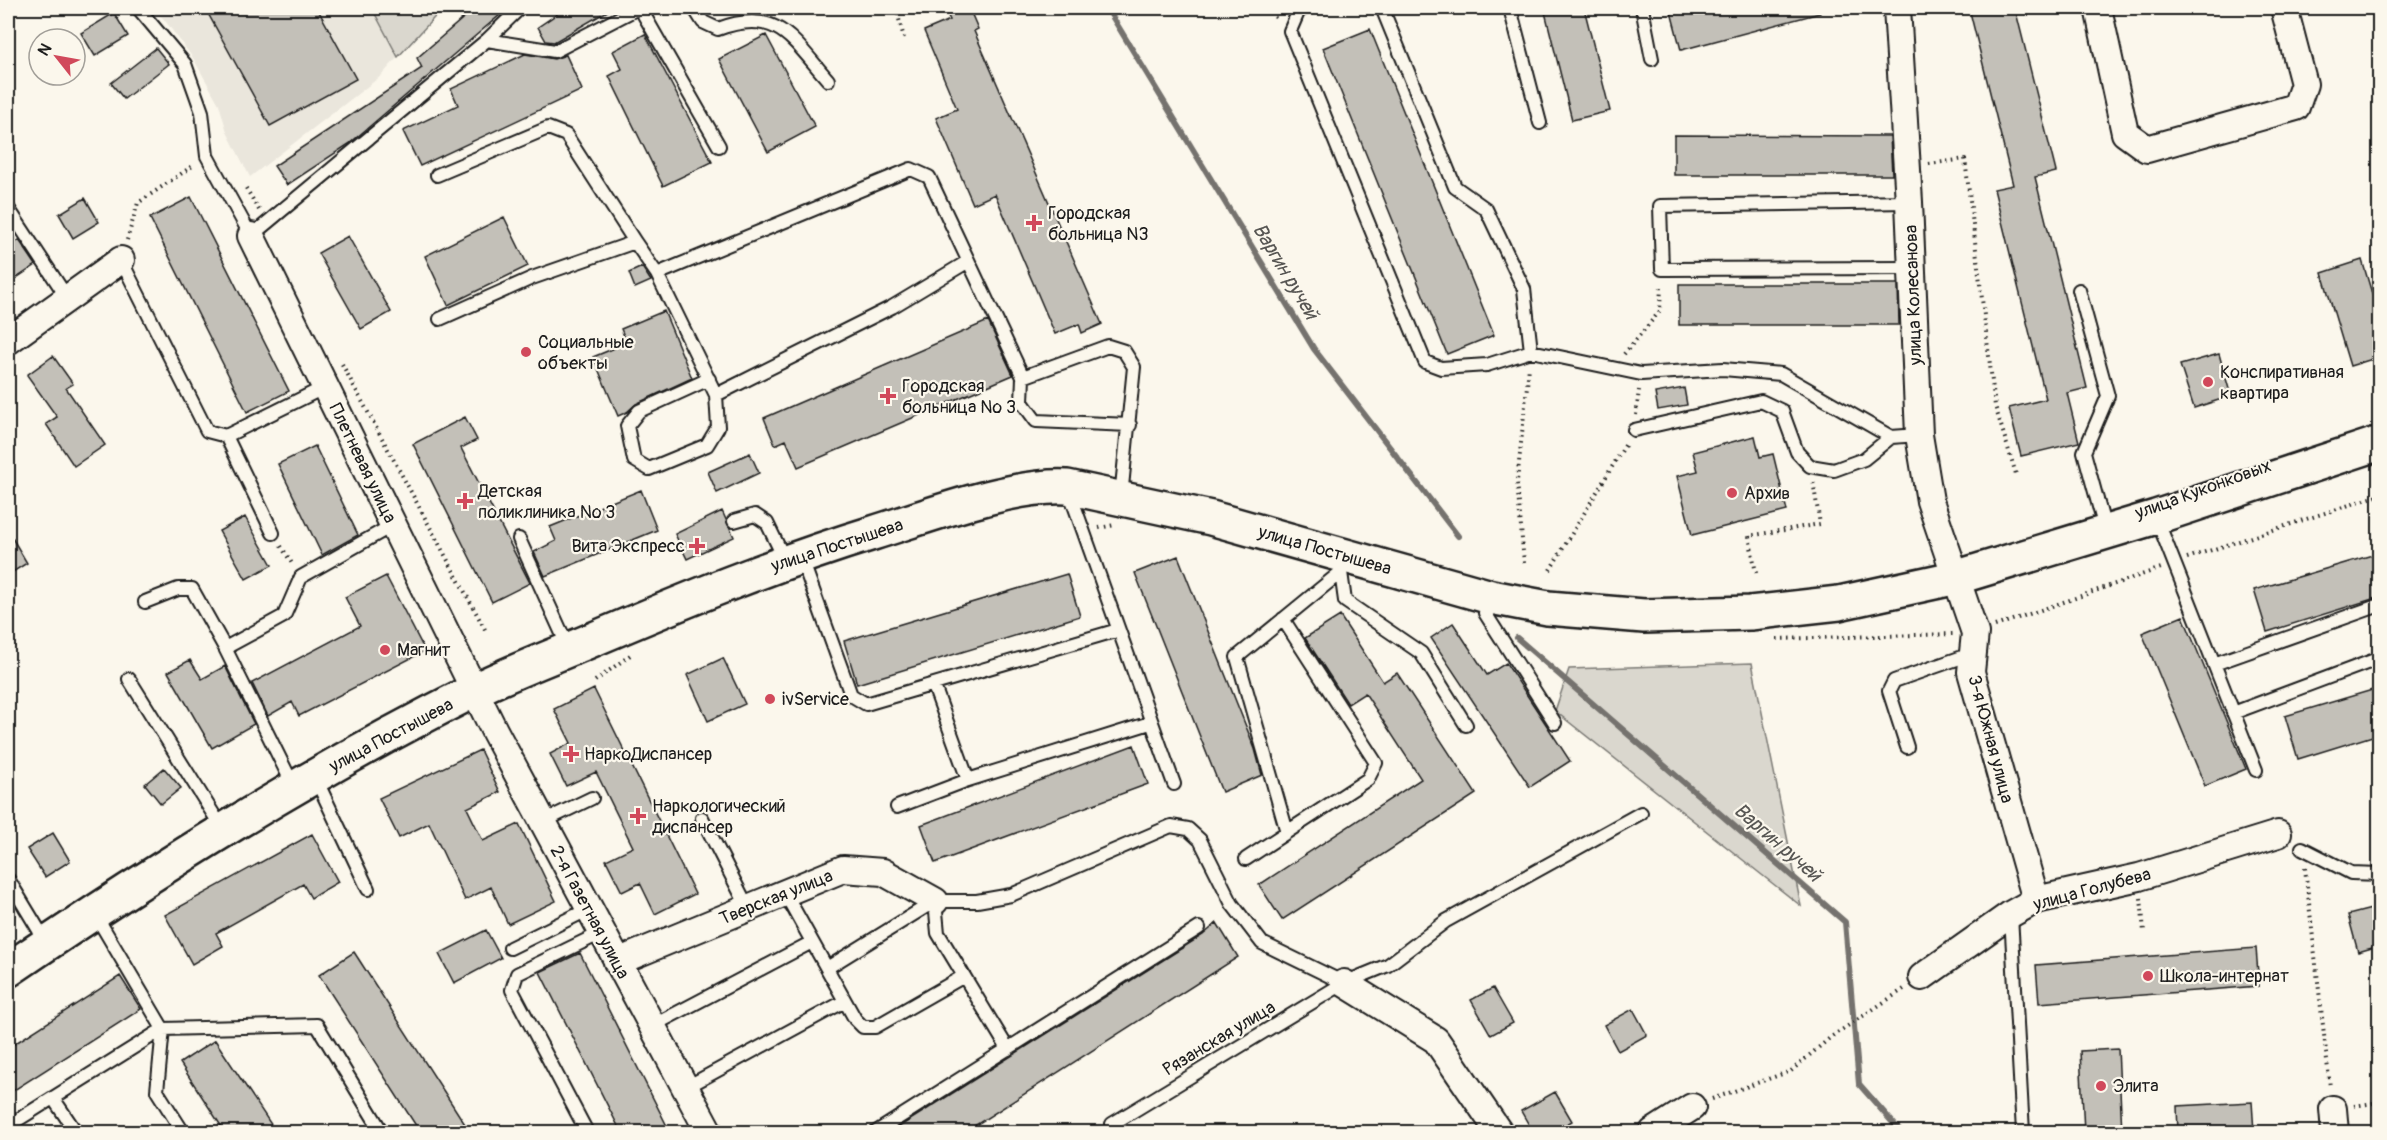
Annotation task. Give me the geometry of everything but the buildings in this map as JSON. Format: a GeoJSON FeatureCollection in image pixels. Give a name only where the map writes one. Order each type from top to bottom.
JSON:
{"type":"FeatureCollection","features":[{"type":"Feature","properties":{"kind":"main road","name":"улица Куконковых"},"geometry":{"type":"LineString","coordinates":[[2029,556],[2177,495],[2379,428]]}},
{"type":"Feature","properties":{"kind":"main road","name":"улица Куконковых"},"geometry":{"type":"LineString","coordinates":[[1750,614],[1839,603],[1958,577],[2156,517],[2379,443]]}},
{"type":"Feature","properties":{"kind":"main road","name":"улица Постышева"},"geometry":{"type":"LineString","coordinates":[[8,970],[93,912],[305,782],[474,690],[793,558],[971,503],[1050,486],[1067,487],[1211,518],[1344,564],[1548,608],[1644,616],[1750,614]]}},
{"type":"Feature","properties":{"kind":"street","name":"улица Колесанова"},"geometry":{"type":"LineString","coordinates":[[1897,8],[1909,202],[1919,435],[1930,501],[1958,577]]}},
{"type":"Feature","properties":{"kind":"street"},"geometry":{"type":"LineString","coordinates":[[2098,8],[2125,134],[2147,149],[2296,107],[2304,84],[2284,8]]}},
{"type":"Feature","properties":{"kind":"street","name":"Плетневая улица"},"geometry":{"type":"LineString","coordinates":[[251,236],[474,690]]}},
{"type":"Feature","properties":{"kind":"street"},"geometry":{"type":"LineString","coordinates":[[8,341],[122,260]]}},
{"type":"Feature","properties":{"kind":"street","name":"3-я Южная улица"},"geometry":{"type":"LineString","coordinates":[[1958,577],[1975,633],[1971,672],[2036,900]]}},
{"type":"Feature","properties":{"kind":"street","name":"2-я Газетная улица"},"geometry":{"type":"LineString","coordinates":[[474,690],[601,933],[710,1132]]}},
{"type":"Feature","properties":{"kind":"street","name":"улица Голубева"},"geometry":{"type":"LineString","coordinates":[[1922,977],[2011,914],[2036,900],[2139,877],[2277,834]]}},
{"type":"Feature","properties":{"kind":"street","name":"Тверская улица"},"geometry":{"type":"LineString","coordinates":[[617,962],[843,869],[883,872],[934,901]]}},
{"type":"Feature","properties":{"kind":"street"},"geometry":{"type":"LineString","coordinates":[[1344,983],[1436,1040],[1499,1132]]}},
{"type":"Feature","properties":{"kind":"street"},"geometry":{"type":"LineString","coordinates":[[1653,1132],[1692,1107]]}},
{"type":"Feature","properties":{"kind":"lane"},"geometry":{"type":"LineString","coordinates":[[138,8],[185,64],[202,112],[207,156],[251,236],[487,40],[520,8]]}},
{"type":"Feature","properties":{"kind":"lane"},"geometry":{"type":"LineString","coordinates":[[487,40],[555,51],[639,8],[719,146]]}},
{"type":"Feature","properties":{"kind":"lane"},"geometry":{"type":"LineString","coordinates":[[694,8],[703,22],[718,29],[741,20],[759,21],[785,31],[828,80]]}},
{"type":"Feature","properties":{"kind":"lane"},"geometry":{"type":"LineString","coordinates":[[1306,8],[1299,10],[1290,31],[1425,362],[1441,368],[1487,365],[1531,351],[1641,374],[1723,369],[1781,374],[1891,437],[1919,435]]}},
{"type":"Feature","properties":{"kind":"lane"},"geometry":{"type":"LineString","coordinates":[[1382,8],[1455,187],[1486,209],[1524,289],[1531,351]]}},
{"type":"Feature","properties":{"kind":"lane"},"geometry":{"type":"LineString","coordinates":[[1510,8],[1540,123]]}},
{"type":"Feature","properties":{"kind":"lane"},"geometry":{"type":"LineString","coordinates":[[1642,8],[1652,59]]}},
{"type":"Feature","properties":{"kind":"lane"},"geometry":{"type":"LineString","coordinates":[[437,175],[548,128],[566,135],[657,274],[708,379],[716,396],[718,427],[707,445],[649,469],[634,460],[627,426],[639,411],[708,379]]}},
{"type":"Feature","properties":{"kind":"lane"},"geometry":{"type":"LineString","coordinates":[[657,274],[911,170],[929,177],[1023,377],[1022,402],[1036,421],[1130,425]]}},
{"type":"Feature","properties":{"kind":"lane"},"geometry":{"type":"LineString","coordinates":[[1909,202],[1660,206],[1662,269],[1912,268]]}},
{"type":"Feature","properties":{"kind":"lane"},"geometry":{"type":"LineString","coordinates":[[8,208],[68,298]]}},
{"type":"Feature","properties":{"kind":"lane"},"geometry":{"type":"LineString","coordinates":[[440,319],[532,278],[635,242]]}},
{"type":"Feature","properties":{"kind":"lane"},"geometry":{"type":"LineString","coordinates":[[122,260],[207,430],[226,436],[325,387]]}},
{"type":"Feature","properties":{"kind":"lane"},"geometry":{"type":"LineString","coordinates":[[716,396],[892,307],[967,262]]}},
{"type":"Feature","properties":{"kind":"lane"},"geometry":{"type":"LineString","coordinates":[[2079,290],[2108,396],[2084,452],[2104,525]]}},
{"type":"Feature","properties":{"kind":"lane"},"geometry":{"type":"LineString","coordinates":[[1023,377],[1108,346],[1124,351],[1134,367],[1121,498]]}},
{"type":"Feature","properties":{"kind":"lane"},"geometry":{"type":"LineString","coordinates":[[1634,430],[1761,401],[1782,411],[1797,452],[1810,466],[1834,470],[1864,459],[1891,437]]}},
{"type":"Feature","properties":{"kind":"lane"},"geometry":{"type":"LineString","coordinates":[[226,436],[273,533]]}},
{"type":"Feature","properties":{"kind":"lane"},"geometry":{"type":"LineString","coordinates":[[1067,487],[1150,723],[1174,784]]}},
{"type":"Feature","properties":{"kind":"lane"},"geometry":{"type":"LineString","coordinates":[[734,521],[755,515],[767,523],[793,558],[851,695],[866,704],[934,686],[1118,630]]}},
{"type":"Feature","properties":{"kind":"lane"},"geometry":{"type":"LineString","coordinates":[[2156,517],[2256,770]]}},
{"type":"Feature","properties":{"kind":"lane"},"geometry":{"type":"LineString","coordinates":[[225,648],[284,616],[301,577],[393,525]]}},
{"type":"Feature","properties":{"kind":"lane"},"geometry":{"type":"LineString","coordinates":[[519,538],[570,650]]}},
{"type":"Feature","properties":{"kind":"lane"},"geometry":{"type":"LineString","coordinates":[[1287,832],[1237,657],[1344,564]]}},
{"type":"Feature","properties":{"kind":"lane"},"geometry":{"type":"LineString","coordinates":[[1344,564],[1345,601],[1420,653],[1466,725]]}},
{"type":"Feature","properties":{"kind":"lane"},"geometry":{"type":"LineString","coordinates":[[145,602],[178,588],[192,589],[368,889]]}},
{"type":"Feature","properties":{"kind":"lane"},"geometry":{"type":"LineString","coordinates":[[1491,597],[1485,613],[1555,723]]}},
{"type":"Feature","properties":{"kind":"lane"},"geometry":{"type":"LineString","coordinates":[[2214,664],[2379,605]]}},
{"type":"Feature","properties":{"kind":"lane"},"geometry":{"type":"LineString","coordinates":[[1246,859],[1368,779],[1376,763],[1283,619]]}},
{"type":"Feature","properties":{"kind":"lane"},"geometry":{"type":"LineString","coordinates":[[1907,747],[1889,691],[1894,681],[1974,653]]}},
{"type":"Feature","properties":{"kind":"lane"},"geometry":{"type":"LineString","coordinates":[[2234,712],[2379,658]]}},
{"type":"Feature","properties":{"kind":"lane"},"geometry":{"type":"LineString","coordinates":[[129,679],[224,832]]}},
{"type":"Feature","properties":{"kind":"lane"},"geometry":{"type":"LineString","coordinates":[[934,686],[968,780]]}},
{"type":"Feature","properties":{"kind":"lane"},"geometry":{"type":"LineString","coordinates":[[897,807],[968,780],[1150,723]]}},
{"type":"Feature","properties":{"kind":"lane"},"geometry":{"type":"LineString","coordinates":[[542,822],[592,798]]}},
{"type":"Feature","properties":{"kind":"lane","name":"Рязанская улица"},"geometry":{"type":"LineString","coordinates":[[1112,1124],[1344,983],[1388,965],[1446,921],[1641,813]]}},
{"type":"Feature","properties":{"kind":"lane"},"geometry":{"type":"LineString","coordinates":[[702,818],[748,908]]}},
{"type":"Feature","properties":{"kind":"lane"},"geometry":{"type":"LineString","coordinates":[[827,968],[934,901],[977,900],[1011,895],[1171,826],[1188,829],[1200,840],[1232,904],[1262,943],[1344,983]]}},
{"type":"Feature","properties":{"kind":"lane"},"geometry":{"type":"LineString","coordinates":[[2302,848],[2351,873],[2379,873]]}},
{"type":"Feature","properties":{"kind":"lane"},"geometry":{"type":"LineString","coordinates":[[8,879],[47,943]]}},
{"type":"Feature","properties":{"kind":"lane"},"geometry":{"type":"LineString","coordinates":[[784,893],[855,1019],[863,1027],[875,1027],[964,976]]}},
{"type":"Feature","properties":{"kind":"lane"},"geometry":{"type":"LineString","coordinates":[[934,901],[938,933],[1008,1049]]}},
{"type":"Feature","properties":{"kind":"lane"},"geometry":{"type":"LineString","coordinates":[[510,948],[589,909]]}},
{"type":"Feature","properties":{"kind":"lane"},"geometry":{"type":"LineString","coordinates":[[93,912],[163,1029],[157,1091],[183,1132]]}},
{"type":"Feature","properties":{"kind":"lane"},"geometry":{"type":"LineString","coordinates":[[2011,914],[2022,1132]]}},
{"type":"Feature","properties":{"kind":"lane"},"geometry":{"type":"LineString","coordinates":[[876,1132],[1199,928]]}},
{"type":"Feature","properties":{"kind":"lane"},"geometry":{"type":"LineString","coordinates":[[587,1132],[512,990],[518,974],[601,933]]}},
{"type":"Feature","properties":{"kind":"lane"},"geometry":{"type":"LineString","coordinates":[[652,1026],[812,942]]}},
{"type":"Feature","properties":{"kind":"lane"},"geometry":{"type":"LineString","coordinates":[[685,1088],[845,1001]]}},
{"type":"Feature","properties":{"kind":"lane"},"geometry":{"type":"LineString","coordinates":[[8,1126],[163,1029],[317,1025],[382,1132]]}},
{"type":"Feature","properties":{"kind":"lane"},"geometry":{"type":"LineString","coordinates":[[53,1098],[76,1132]]}},
{"type":"Feature","properties":{"kind":"path"},"geometry":{"type":"LineString","coordinates":[[896,8],[904,38]]}},
{"type":"Feature","properties":{"kind":"path"},"geometry":{"type":"LineString","coordinates":[[122,260],[138,203],[207,156]]}},
{"type":"Feature","properties":{"kind":"path"},"geometry":{"type":"LineString","coordinates":[[1907,167],[1965,159],[1995,406],[2016,474]]}},
{"type":"Feature","properties":{"kind":"path"},"geometry":{"type":"LineString","coordinates":[[1612,368],[1660,311],[1662,269]]}},
{"type":"Feature","properties":{"kind":"path"},"geometry":{"type":"LineString","coordinates":[[1524,563],[1516,481],[1531,351]]}},
{"type":"Feature","properties":{"kind":"path"},"geometry":{"type":"LineString","coordinates":[[1550,570],[1634,430],[1641,374]]}},
{"type":"Feature","properties":{"kind":"path"},"geometry":{"type":"LineString","coordinates":[[1756,573],[1749,536],[1820,524],[1810,466]]}},
{"type":"Feature","properties":{"kind":"path"},"geometry":{"type":"LineString","coordinates":[[273,533],[301,577]]}},
{"type":"Feature","properties":{"kind":"path"},"geometry":{"type":"LineString","coordinates":[[2302,848],[2334,1121]]}},
{"type":"Feature","properties":{"kind":"path"},"geometry":{"type":"LineString","coordinates":[[2139,877],[2144,932]]}},
{"type":"Feature","properties":{"kind":"path"},"geometry":{"type":"LineString","coordinates":[[1692,1107],[1791,1071],[1831,1036],[1922,977]]}},
{"type":"Feature","properties":{"kind":"shaded area"},"geometry":{"type":"Polygon","coordinates":[[[150,8],[372,8],[398,57],[381,76],[250,177],[227,132],[219,104],[193,58],[163,18],[150,8]]]}},
{"type":"Feature","properties":{"kind":"shaded area"},"geometry":{"type":"Polygon","coordinates":[[[372,8],[443,8],[398,57],[372,8]]]}},
{"type":"Feature","properties":{"kind":"shaded area"},"geometry":{"type":"Polygon","coordinates":[[[1752,663],[1801,906],[1555,711],[1569,669],[1752,663]]]}},
{"type":"Feature","properties":{"kind":"waterway","name":"Варгин ручей"},"geometry":{"type":"LineString","coordinates":[[1107,8],[1314,349],[1458,536]]}},
{"type":"Feature","properties":{"kind":"waterway","name":"Варгин ручей"},"geometry":{"type":"LineString","coordinates":[[1517,638],[1845,922],[1859,1084],[1901,1132]]}},
{"type":"Feature","properties":{"kind":"place","name":"Городская больница N3"},"geometry":{"type":"Point","coordinates":[1034,223]}},
{"type":"Feature","properties":{"kind":"place","name":"Социальные объекты"},"geometry":{"type":"Point","coordinates":[526,352]}},
{"type":"Feature","properties":{"kind":"place","name":"Конспиративная квартира"},"geometry":{"type":"Point","coordinates":[2208,382]}},
{"type":"Feature","properties":{"kind":"place","name":"Городская больница № 3"},"geometry":{"type":"Point","coordinates":[888,396]}},
{"type":"Feature","properties":{"kind":"place","name":"Архив"},"geometry":{"type":"Point","coordinates":[1732,493]}},
{"type":"Feature","properties":{"kind":"place","name":"Детская поликлиника № 3"},"geometry":{"type":"Point","coordinates":[465,501]}},
{"type":"Feature","properties":{"kind":"place","name":"Вита Экспресс"},"geometry":{"type":"Point","coordinates":[697,546]}},
{"type":"Feature","properties":{"kind":"place","name":"Магнит"},"geometry":{"type":"Point","coordinates":[385,650]}},
{"type":"Feature","properties":{"kind":"place","name":"ivService"},"geometry":{"type":"Point","coordinates":[770,699]}},
{"type":"Feature","properties":{"kind":"place","name":"НаркоДиспансер"},"geometry":{"type":"Point","coordinates":[571,754]}},
{"type":"Feature","properties":{"kind":"place","name":"Наркологический диспансер"},"geometry":{"type":"Point","coordinates":[638,816]}},
{"type":"Feature","properties":{"kind":"place","name":"Школа-интернат"},"geometry":{"type":"Point","coordinates":[2148,976]}},
{"type":"Feature","properties":{"kind":"place","name":"Элита"},"geometry":{"type":"Point","coordinates":[2101,1086]}}]}
